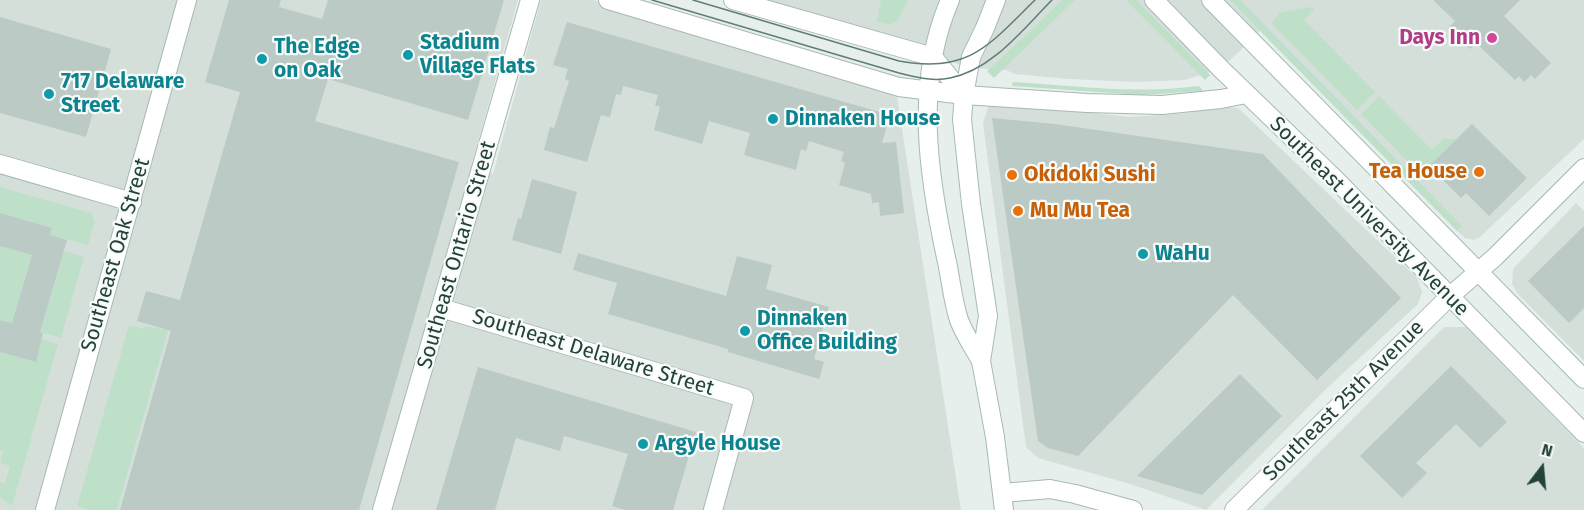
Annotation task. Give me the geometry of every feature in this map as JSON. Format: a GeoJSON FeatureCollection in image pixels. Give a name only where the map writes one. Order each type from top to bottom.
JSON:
{"type":"FeatureCollection","features":[{"type":"Feature","properties":{"kind":"street","name":"Southeast Oak Street"},"geometry":{"type":"LineString","coordinates":[[45,510],[187,0]]}},
{"type":"Feature","properties":{"kind":"street","name":"Southeast Ontario Street"},"geometry":{"type":"LineString","coordinates":[[382,510],[530,0]]}},
{"type":"Feature","properties":{"kind":"street"},"geometry":{"type":"LineString","coordinates":[[608,0],[899,87],[964,95],[1162,105],[1246,94]]}},
{"type":"Feature","properties":{"kind":"street"},"geometry":{"type":"LineString","coordinates":[[733,0],[933,57],[964,95]]}},
{"type":"Feature","properties":{"kind":"street"},"geometry":{"type":"LineString","coordinates":[[950,0],[943,16],[933,57],[926,116],[936,216],[960,322],[981,361]]}},
{"type":"Feature","properties":{"kind":"street"},"geometry":{"type":"LineString","coordinates":[[996,0],[971,57],[962,118],[971,204],[988,316],[981,361],[1003,501],[1050,489],[1133,510]]}},
{"type":"Feature","properties":{"kind":"street","name":"Southeast University Avenue"},"geometry":{"type":"LineString","coordinates":[[1154,0],[1246,94],[1335,179],[1584,433]]}},
{"type":"Feature","properties":{"kind":"street","name":"Southeast University Avenue"},"geometry":{"type":"LineString","coordinates":[[1211,0],[1584,379]]}},
{"type":"Feature","properties":{"kind":"street"},"geometry":{"type":"LineString","coordinates":[[0,164],[132,202]]}},
{"type":"Feature","properties":{"kind":"street","name":"Southeast 25th Avenue"},"geometry":{"type":"LineString","coordinates":[[1234,510],[1449,297],[1584,168]]}},
{"type":"Feature","properties":{"kind":"street","name":"Southeast Delaware Street"},"geometry":{"type":"LineString","coordinates":[[441,308],[744,398],[713,510]]}},
{"type":"Feature","properties":{"kind":"shaded area"},"geometry":{"type":"Polygon","coordinates":[[[0,0],[518,0],[472,163],[493,174],[541,0],[593,0],[896,90],[961,510],[0,510],[0,0]]]}},
{"type":"Feature","properties":{"kind":"shaded area"},"geometry":{"type":"Polygon","coordinates":[[[760,0],[1584,0],[1584,139],[1480,237],[1474,240],[1465,238],[1457,231],[1260,31],[1221,69],[1184,80],[1136,82],[1069,79],[973,68],[871,40],[760,0]]]}},
{"type":"Feature","properties":{"kind":"shaded area"},"geometry":{"type":"Polygon","coordinates":[[[1000,103],[1130,117],[1189,113],[1221,106],[1238,108],[1417,278],[1422,292],[1418,304],[1326,389],[1206,510],[1130,484],[1038,458],[1026,447],[983,123],[988,107],[1000,103]]]}},
{"type":"Feature","properties":{"kind":"shaded area"},"geometry":{"type":"Polygon","coordinates":[[[1576,203],[1584,211],[1584,361],[1517,293],[1512,284],[1513,269],[1576,203]]]}},
{"type":"Feature","properties":{"kind":"shaded area"},"geometry":{"type":"Polygon","coordinates":[[[1444,327],[1466,327],[1584,448],[1584,510],[1262,510],[1444,327]]]}},
{"type":"Feature","properties":{"kind":"green space"},"geometry":{"type":"Polygon","coordinates":[[[881,0],[908,0],[898,20],[891,25],[877,22],[881,0]]]}},
{"type":"Feature","properties":{"kind":"green space"},"geometry":{"type":"Polygon","coordinates":[[[1062,0],[1075,0],[994,78],[987,71],[1062,0]]]}},
{"type":"Feature","properties":{"kind":"green space"},"geometry":{"type":"Polygon","coordinates":[[[1126,0],[1136,0],[1210,75],[1205,80],[1126,0]]]}},
{"type":"Feature","properties":{"kind":"green space"},"geometry":{"type":"Polygon","coordinates":[[[1230,0],[1240,0],[1462,226],[1457,231],[1230,0]]]}},
{"type":"Feature","properties":{"kind":"green space"},"geometry":{"type":"Polygon","coordinates":[[[1312,7],[1314,9],[1304,20],[1375,92],[1357,110],[1271,23],[1281,12],[1312,7]]]}},
{"type":"Feature","properties":{"kind":"green space"},"geometry":{"type":"Polygon","coordinates":[[[1013,82],[1129,89],[1199,86],[1203,91],[1141,95],[1012,86],[1013,82]]]}},
{"type":"Feature","properties":{"kind":"green space"},"geometry":{"type":"Polygon","coordinates":[[[1379,96],[1432,150],[1443,139],[1457,139],[1420,174],[1361,114],[1379,96]]]}},
{"type":"Feature","properties":{"kind":"green space"},"geometry":{"type":"Polygon","coordinates":[[[0,187],[91,213],[95,221],[88,245],[50,235],[51,228],[0,213],[0,187]]]}},
{"type":"Feature","properties":{"kind":"green space"},"geometry":{"type":"Polygon","coordinates":[[[0,246],[32,255],[12,323],[0,320],[0,246]]]}},
{"type":"Feature","properties":{"kind":"green space"},"geometry":{"type":"Polygon","coordinates":[[[64,251],[84,257],[61,338],[40,332],[64,251]]]}},
{"type":"Feature","properties":{"kind":"green space"},"geometry":{"type":"Polygon","coordinates":[[[129,325],[143,329],[145,326],[168,330],[117,510],[90,510],[77,506],[129,325]]]}},
{"type":"Feature","properties":{"kind":"green space"},"geometry":{"type":"Polygon","coordinates":[[[42,339],[58,344],[12,506],[0,497],[0,482],[5,483],[10,466],[0,463],[3,451],[0,450],[0,352],[35,362],[42,339]]]}},
{"type":"Feature","properties":{"kind":"building"},"geometry":{"type":"Polygon","coordinates":[[[229,0],[281,0],[279,7],[322,19],[328,0],[504,0],[468,120],[328,79],[315,121],[459,162],[359,510],[120,510],[171,331],[137,321],[146,291],[180,300],[240,92],[205,82],[229,0]]]}},
{"type":"Feature","properties":{"kind":"building","name":"Days Inn"},"geometry":{"type":"Polygon","coordinates":[[[1433,0],[1520,0],[1504,16],[1551,63],[1535,79],[1531,75],[1524,82],[1519,76],[1515,80],[1476,43],[1470,49],[1454,34],[1448,28],[1455,21],[1433,0]]]}},
{"type":"Feature","properties":{"kind":"building","name":"717 Delaware Street"},"geometry":{"type":"Polygon","coordinates":[[[0,17],[111,49],[86,137],[0,113],[0,17]]]}},
{"type":"Feature","properties":{"kind":"building","name":"Dinnaken House"},"geometry":{"type":"Polygon","coordinates":[[[567,22],[890,115],[882,143],[896,142],[904,213],[880,216],[879,202],[872,203],[871,194],[839,185],[845,163],[841,161],[844,152],[809,141],[806,151],[801,149],[796,170],[744,155],[750,133],[709,121],[702,144],[654,130],[660,107],[655,105],[658,95],[623,86],[621,95],[616,94],[610,117],[601,115],[587,162],[544,150],[550,127],[554,128],[569,81],[565,79],[568,69],[553,65],[567,22]]]}},
{"type":"Feature","properties":{"kind":"building","name":"WaHu"},"geometry":{"type":"Polygon","coordinates":[[[992,118],[1055,124],[1263,154],[1401,298],[1317,380],[1233,295],[1078,456],[1048,448],[1038,441],[992,118]]]}},
{"type":"Feature","properties":{"kind":"building","name":"Tea House"},"geometry":{"type":"Polygon","coordinates":[[[1472,124],[1527,178],[1489,216],[1466,193],[1461,198],[1429,166],[1472,124]]]}},
{"type":"Feature","properties":{"kind":"building"},"geometry":{"type":"Polygon","coordinates":[[[532,179],[577,192],[561,254],[512,240],[518,218],[521,219],[532,179]]]}},
{"type":"Feature","properties":{"kind":"building"},"geometry":{"type":"Polygon","coordinates":[[[0,213],[52,228],[50,235],[67,240],[40,332],[43,333],[36,362],[0,352],[0,320],[12,323],[32,255],[0,246],[0,213]]]}},
{"type":"Feature","properties":{"kind":"building"},"geometry":{"type":"Polygon","coordinates":[[[1584,226],[1584,308],[1569,323],[1528,281],[1584,226]]]}},
{"type":"Feature","properties":{"kind":"building","name":"Dinnaken Office Building"},"geometry":{"type":"Polygon","coordinates":[[[578,253],[726,296],[737,256],[772,265],[766,289],[829,307],[814,359],[824,362],[819,379],[728,352],[728,349],[608,314],[617,283],[573,270],[578,253]]]}},
{"type":"Feature","properties":{"kind":"building"},"geometry":{"type":"Polygon","coordinates":[[[1451,366],[1507,422],[1480,448],[1456,424],[1416,463],[1427,473],[1402,498],[1360,456],[1451,366]]]}},
{"type":"Feature","properties":{"kind":"building","name":"Argyle House"},"geometry":{"type":"Polygon","coordinates":[[[478,367],[696,432],[673,510],[625,510],[612,506],[628,454],[564,436],[560,451],[516,438],[495,510],[436,510],[478,367]]]}},
{"type":"Feature","properties":{"kind":"building"},"geometry":{"type":"Polygon","coordinates":[[[1240,374],[1282,416],[1202,495],[1137,476],[1240,374]]]}},
{"type":"Feature","properties":{"kind":"tram line"},"geometry":{"type":"LineString","coordinates":[[652,0],[899,73],[937,79],[965,74],[980,67],[1006,47],[1052,0]]}},
{"type":"Feature","properties":{"kind":"tram line"},"geometry":{"type":"LineString","coordinates":[[693,0],[899,61],[923,64],[961,59],[976,52],[990,43],[1035,0]]}},
{"type":"Feature","properties":{"kind":"place","name":"Days Inn"},"geometry":{"type":"Point","coordinates":[1492,38]}},
{"type":"Feature","properties":{"kind":"place","name":"Stadium Village Flats"},"geometry":{"type":"Point","coordinates":[408,55]}},
{"type":"Feature","properties":{"kind":"place","name":"The Edge on Oak"},"geometry":{"type":"Point","coordinates":[262,59]}},
{"type":"Feature","properties":{"kind":"place","name":"717 Delaware Street"},"geometry":{"type":"Point","coordinates":[49,94]}},
{"type":"Feature","properties":{"kind":"place","name":"Dinnaken House"},"geometry":{"type":"Point","coordinates":[773,119]}},
{"type":"Feature","properties":{"kind":"place","name":"Tea House"},"geometry":{"type":"Point","coordinates":[1479,172]}},
{"type":"Feature","properties":{"kind":"place","name":"Okidoki Sushi"},"geometry":{"type":"Point","coordinates":[1012,175]}},
{"type":"Feature","properties":{"kind":"place","name":"Mu Mu Tea"},"geometry":{"type":"Point","coordinates":[1018,211]}},
{"type":"Feature","properties":{"kind":"place","name":"WaHu"},"geometry":{"type":"Point","coordinates":[1143,254]}},
{"type":"Feature","properties":{"kind":"place","name":"Dinnaken Office Building"},"geometry":{"type":"Point","coordinates":[745,331]}},
{"type":"Feature","properties":{"kind":"place","name":"Argyle House"},"geometry":{"type":"Point","coordinates":[643,444]}}]}
